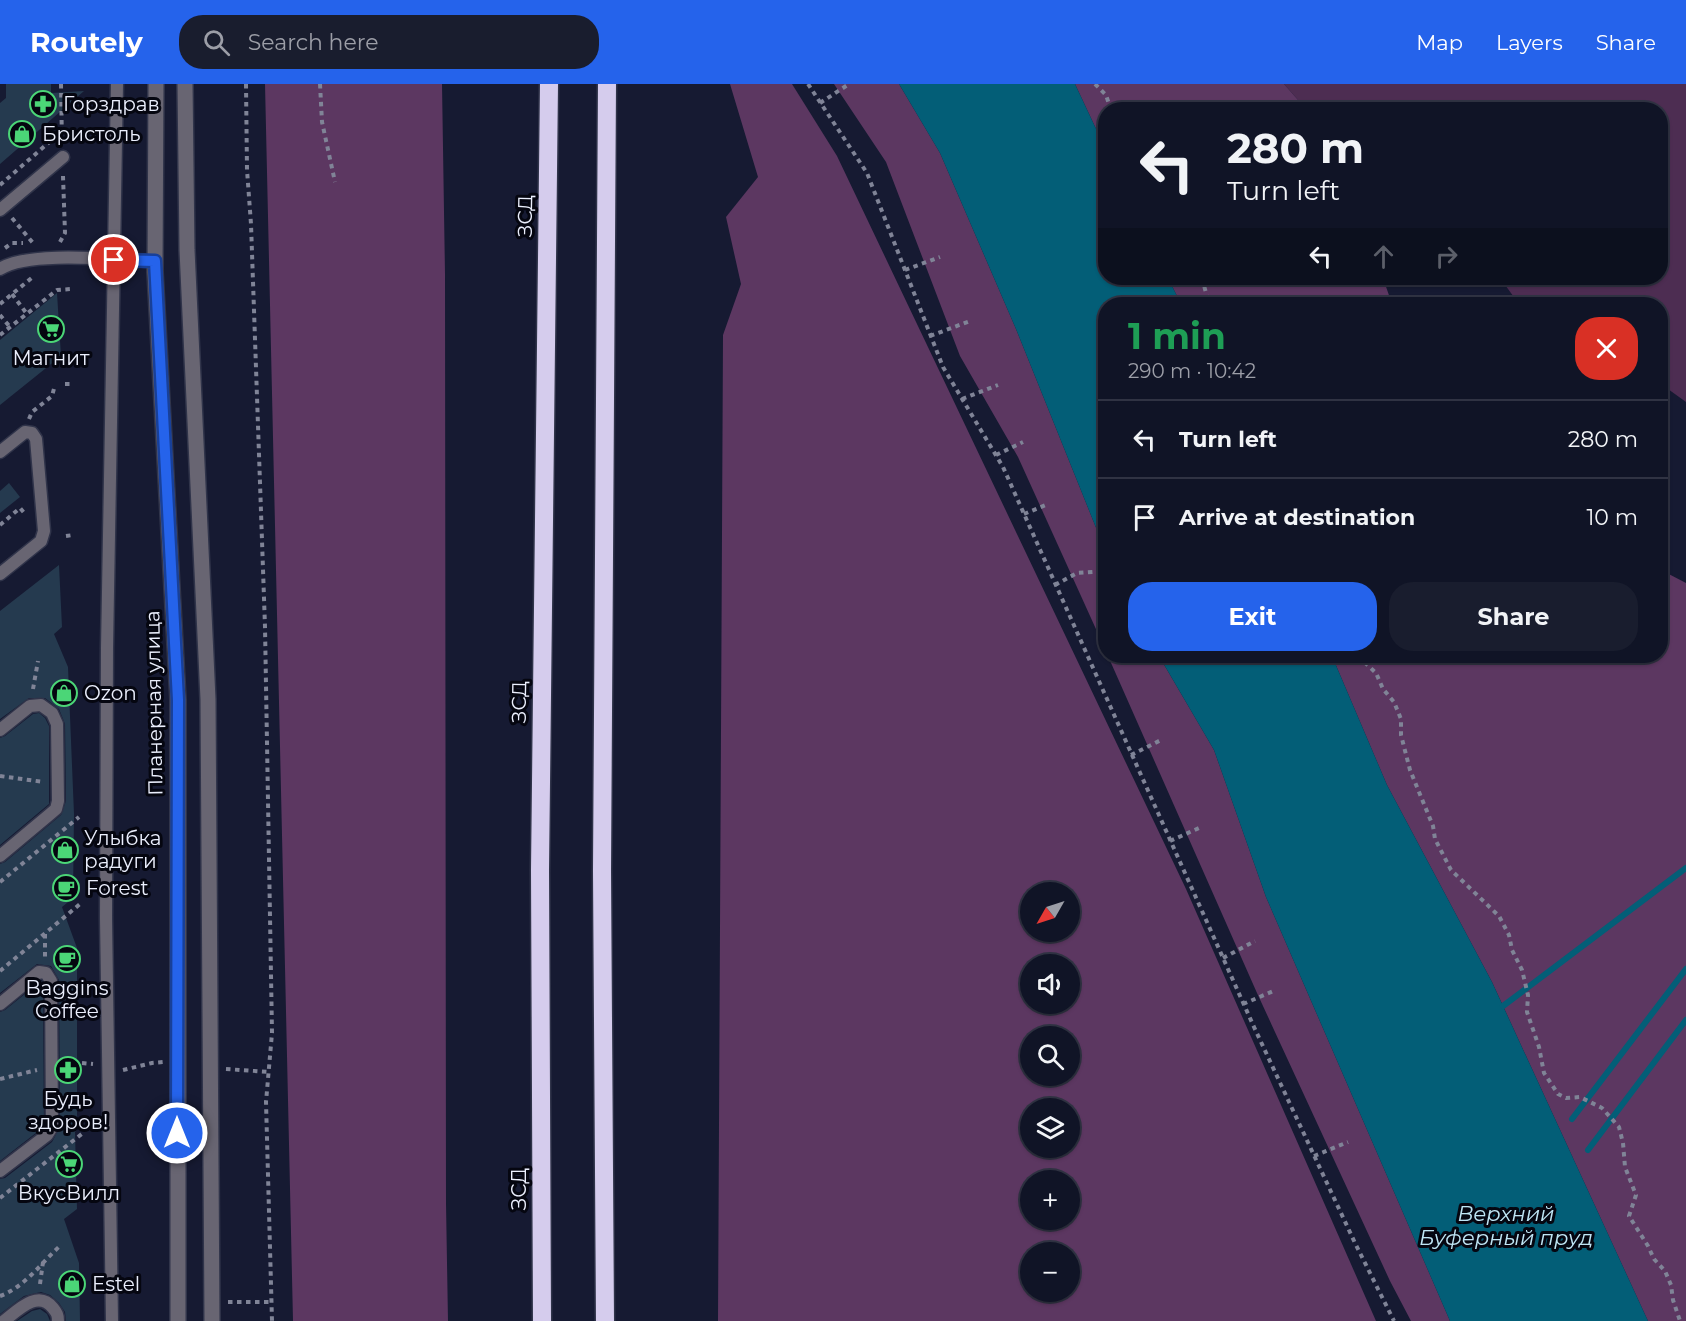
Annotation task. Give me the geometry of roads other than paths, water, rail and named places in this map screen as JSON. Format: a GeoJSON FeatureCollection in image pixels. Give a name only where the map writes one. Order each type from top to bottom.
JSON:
{"type":"FeatureCollection","features":[{"type":"Feature","properties":{"kind":"highway","name":"ЗСД"},"geometry":{"type":"LineString","coordinates":[[542,1321],[540,870],[549,84]]}},
{"type":"Feature","properties":{"kind":"highway"},"geometry":{"type":"LineString","coordinates":[[605,1321],[602,871],[607,84]]}},
{"type":"Feature","properties":{"kind":"street","name":"Планерная улица"},"geometry":{"type":"LineString","coordinates":[[156,84],[155,261],[178,700],[178,1321]]}},
{"type":"Feature","properties":{"kind":"street"},"geometry":{"type":"LineString","coordinates":[[185,84],[187,250],[208,699],[212,1321]]}},
{"type":"Feature","properties":{"kind":"lane"},"geometry":{"type":"LineString","coordinates":[[112,1321],[106,648],[117,84]]}},
{"type":"Feature","properties":{"kind":"lane"},"geometry":{"type":"LineString","coordinates":[[0,210],[63,161]]}},
{"type":"Feature","properties":{"kind":"lane"},"geometry":{"type":"LineString","coordinates":[[0,269],[20,260],[58,258],[155,261]]}},
{"type":"Feature","properties":{"kind":"lane"},"geometry":{"type":"LineString","coordinates":[[0,452],[25,432],[32,433],[36,439],[44,531],[43,537],[0,574]]}},
{"type":"Feature","properties":{"kind":"lane"},"geometry":{"type":"LineString","coordinates":[[0,730],[30,706],[41,705],[52,713],[57,724],[58,801],[56,809],[0,856]]}},
{"type":"Feature","properties":{"kind":"lane"},"geometry":{"type":"LineString","coordinates":[[0,1004],[39,972],[45,973],[51,981],[52,1127],[47,1136],[0,1171]]}},
{"type":"Feature","properties":{"kind":"lane"},"geometry":{"type":"LineString","coordinates":[[4,1321],[30,1302],[40,1300],[50,1304],[58,1314],[58,1321]]}},
{"type":"Feature","properties":{"kind":"water"},"geometry":{"type":"Polygon","coordinates":[[[899,84],[1075,84],[1098,133],[1098,285],[1172,285],[1178,297],[1098,297],[1098,533],[1016,329],[940,153],[899,84]]]}},
{"type":"Feature","properties":{"kind":"water","name":"Верхний Буферный пруд"},"geometry":{"type":"Polygon","coordinates":[[[1163,663],[1335,663],[1387,785],[1492,982],[1648,1321],[1450,1321],[1266,897],[1214,750],[1163,663]]]}},
{"type":"Feature","properties":{"kind":"waterway"},"geometry":{"type":"LineString","coordinates":[[1503,1006],[1686,868]]}},
{"type":"Feature","properties":{"kind":"waterway"},"geometry":{"type":"LineString","coordinates":[[1572,1119],[1686,969]]}},
{"type":"Feature","properties":{"kind":"waterway"},"geometry":{"type":"LineString","coordinates":[[1588,1150],[1686,1020]]}},
{"type":"Feature","properties":{"kind":"place","name":"Горздрав"},"geometry":{"type":"Point","coordinates":[43,104]}},
{"type":"Feature","properties":{"kind":"place","name":"Бристоль"},"geometry":{"type":"Point","coordinates":[22,134]}},
{"type":"Feature","properties":{"kind":"place","name":"Магнит"},"geometry":{"type":"Point","coordinates":[51,329]}},
{"type":"Feature","properties":{"kind":"place","name":"Ozon"},"geometry":{"type":"Point","coordinates":[64,693]}},
{"type":"Feature","properties":{"kind":"place","name":"Улыбка радуги"},"geometry":{"type":"Point","coordinates":[65,850]}},
{"type":"Feature","properties":{"kind":"place","name":"Forest"},"geometry":{"type":"Point","coordinates":[66,888]}},
{"type":"Feature","properties":{"kind":"place","name":"Baggins Coffee"},"geometry":{"type":"Point","coordinates":[67,959]}},
{"type":"Feature","properties":{"kind":"place","name":"Будь здоров!"},"geometry":{"type":"Point","coordinates":[68,1070]}},
{"type":"Feature","properties":{"kind":"place","name":"ВкусВилл"},"geometry":{"type":"Point","coordinates":[69,1164]}},
{"type":"Feature","properties":{"kind":"place","name":"Estel"},"geometry":{"type":"Point","coordinates":[72,1284]}}]}
